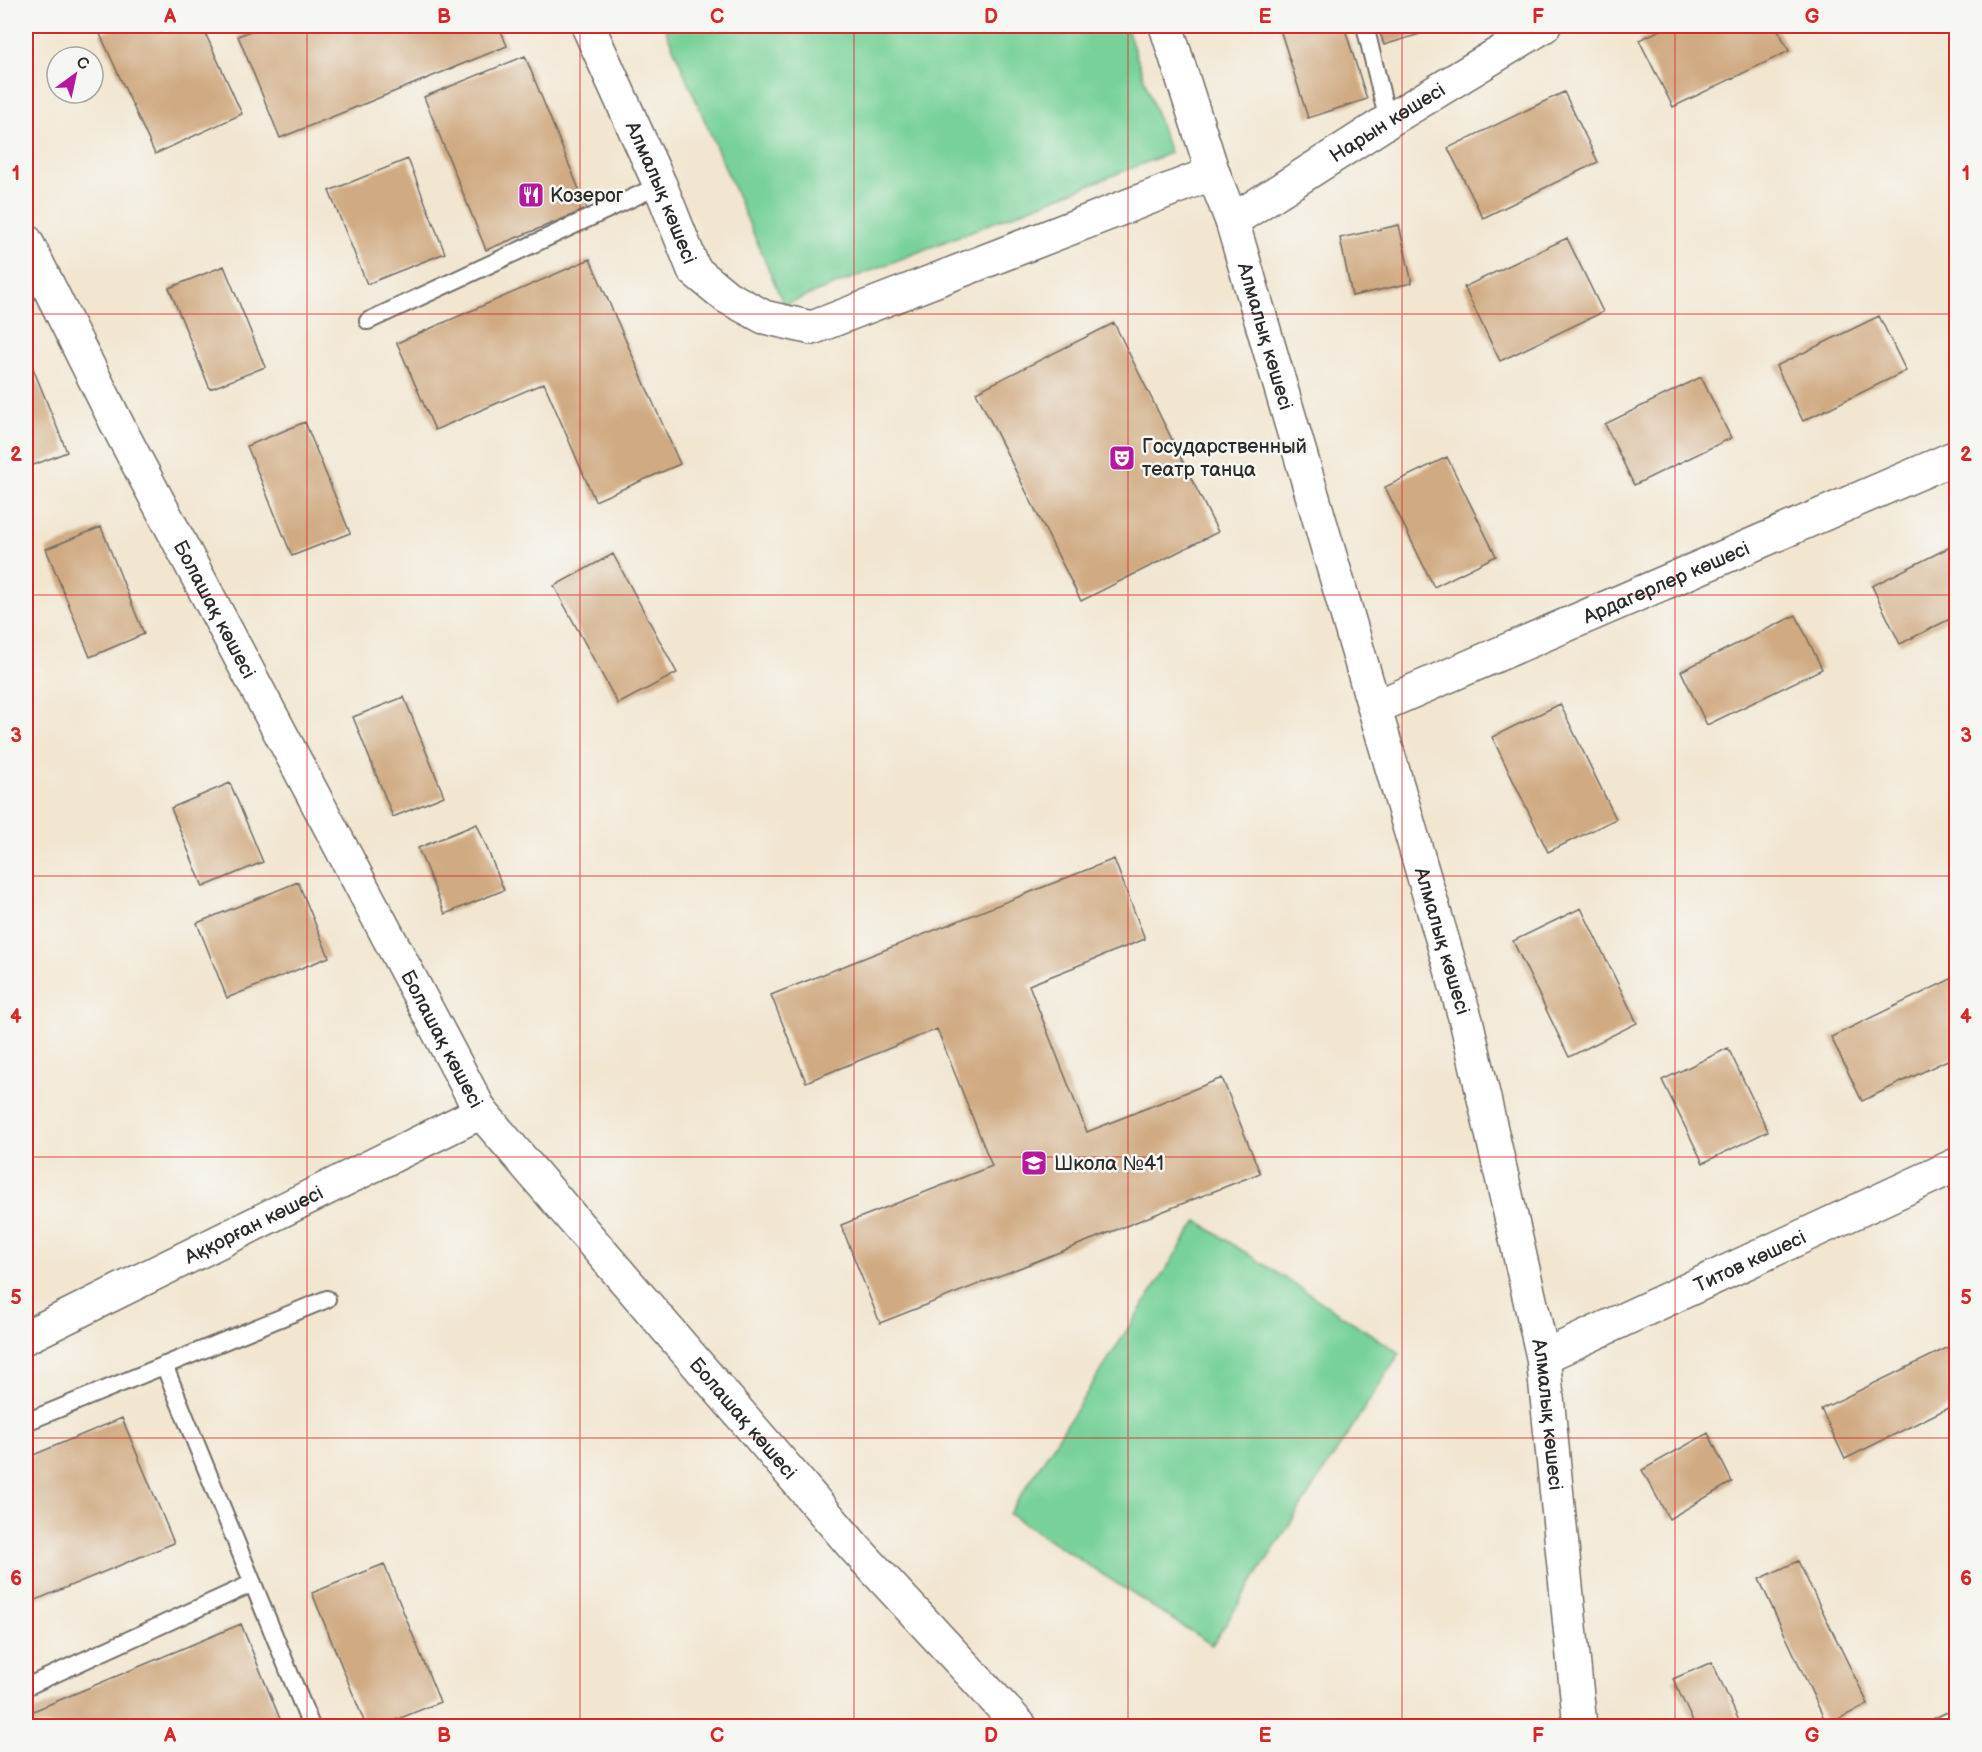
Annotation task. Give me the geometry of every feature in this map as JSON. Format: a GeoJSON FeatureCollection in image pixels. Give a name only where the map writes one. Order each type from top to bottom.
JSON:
{"type":"FeatureCollection","features":[{"type":"Feature","properties":{"kind":"street","name":"Алмалық көшесі"},"geometry":{"type":"LineString","coordinates":[[588,26],[660,185],[694,270],[727,297],[764,317],[812,328],[1213,173]]}},
{"type":"Feature","properties":{"kind":"street","name":"Алмалық көшесі"},"geometry":{"type":"LineString","coordinates":[[1166,26],[1213,173],[1232,221],[1467,1024],[1543,1357],[1580,1726]]}},
{"type":"Feature","properties":{"kind":"street","name":"Нарын көшесі"},"geometry":{"type":"LineString","coordinates":[[1232,221],[1388,121],[1544,26]]}},
{"type":"Feature","properties":{"kind":"street","name":"Болашақ көшесі"},"geometry":{"type":"LineString","coordinates":[[26,241],[118,426],[481,1112],[854,1547],[1020,1726]]}},
{"type":"Feature","properties":{"kind":"street","name":"Ардагерлер көшесі"},"geometry":{"type":"LineString","coordinates":[[1376,707],[1956,457]]}},
{"type":"Feature","properties":{"kind":"street","name":"Аққорған көшесі"},"geometry":{"type":"LineString","coordinates":[[26,1337],[481,1112]]}},
{"type":"Feature","properties":{"kind":"street","name":"Титов көшесі"},"geometry":{"type":"LineString","coordinates":[[1543,1357],[1956,1165]]}},
{"type":"Feature","properties":{"kind":"lane"},"geometry":{"type":"LineString","coordinates":[[1365,26],[1388,121]]}},
{"type":"Feature","properties":{"kind":"lane"},"geometry":{"type":"LineString","coordinates":[[368,321],[660,185]]}},
{"type":"Feature","properties":{"kind":"lane"},"geometry":{"type":"LineString","coordinates":[[26,1422],[327,1299]]}},
{"type":"Feature","properties":{"kind":"lane"},"geometry":{"type":"LineString","coordinates":[[164,1365],[311,1726]]}},
{"type":"Feature","properties":{"kind":"lane"},"geometry":{"type":"LineString","coordinates":[[26,1687],[253,1583]]}},
{"type":"Feature","properties":{"kind":"lane"},"geometry":{"type":"LineString","coordinates":[[1939,1726],[1956,1718]]}},
{"type":"Feature","properties":{"kind":"green space"},"geometry":{"type":"Polygon","coordinates":[[[664,26],[1126,26],[1170,153],[784,305],[664,26]]]}},
{"type":"Feature","properties":{"kind":"green space"},"geometry":{"type":"Polygon","coordinates":[[[1197,1221],[1400,1353],[1212,1645],[1009,1514],[1197,1221]]]}},
{"type":"Feature","properties":{"kind":"building"},"geometry":{"type":"Polygon","coordinates":[[[118,26],[202,26],[242,114],[155,154],[100,34],[118,26]]]}},
{"type":"Feature","properties":{"kind":"building"},"geometry":{"type":"Polygon","coordinates":[[[263,26],[499,26],[507,46],[280,138],[238,36],[263,26]]]}},
{"type":"Feature","properties":{"kind":"building"},"geometry":{"type":"Polygon","coordinates":[[[1279,26],[1344,26],[1367,99],[1308,118],[1279,26]]]}},
{"type":"Feature","properties":{"kind":"building"},"geometry":{"type":"Polygon","coordinates":[[[1378,26],[1446,26],[1384,45],[1378,26]]]}},
{"type":"Feature","properties":{"kind":"building"},"geometry":{"type":"Polygon","coordinates":[[[1669,26],[1776,26],[1789,51],[1673,107],[1639,40],[1669,26]]]}},
{"type":"Feature","properties":{"kind":"building"},"geometry":{"type":"Polygon","coordinates":[[[525,56],[587,209],[486,250],[424,97],[525,56]]]}},
{"type":"Feature","properties":{"kind":"building"},"geometry":{"type":"Polygon","coordinates":[[[1564,92],[1598,162],[1483,218],[1448,148],[1564,92]]]}},
{"type":"Feature","properties":{"kind":"building"},"geometry":{"type":"Polygon","coordinates":[[[408,159],[445,253],[367,284],[329,191],[408,159]]]}},
{"type":"Feature","properties":{"kind":"building"},"geometry":{"type":"Polygon","coordinates":[[[1399,225],[1412,283],[1352,296],[1340,238],[1399,225]]]}},
{"type":"Feature","properties":{"kind":"building"},"geometry":{"type":"Polygon","coordinates":[[[1567,238],[1603,312],[1500,361],[1464,287],[1567,238]]]}},
{"type":"Feature","properties":{"kind":"building"},"geometry":{"type":"Polygon","coordinates":[[[590,259],[680,464],[595,501],[544,383],[435,430],[397,343],[590,259]]]}},
{"type":"Feature","properties":{"kind":"building"},"geometry":{"type":"Polygon","coordinates":[[[224,266],[265,367],[210,389],[169,288],[224,266]]]}},
{"type":"Feature","properties":{"kind":"building"},"geometry":{"type":"Polygon","coordinates":[[[1879,316],[1906,371],[1803,421],[1776,366],[1879,316]]]}},
{"type":"Feature","properties":{"kind":"building"},"geometry":{"type":"Polygon","coordinates":[[[1114,323],[1218,532],[1081,601],[976,392],[1114,323]]]}},
{"type":"Feature","properties":{"kind":"building"},"geometry":{"type":"Polygon","coordinates":[[[26,351],[67,452],[26,468],[26,351]]]}},
{"type":"Feature","properties":{"kind":"building"},"geometry":{"type":"Polygon","coordinates":[[[1701,377],[1731,438],[1634,485],[1605,424],[1701,377]]]}},
{"type":"Feature","properties":{"kind":"building"},"geometry":{"type":"Polygon","coordinates":[[[305,422],[350,533],[292,556],[247,446],[305,422]]]}},
{"type":"Feature","properties":{"kind":"building"},"geometry":{"type":"Polygon","coordinates":[[[1447,457],[1496,556],[1434,587],[1385,487],[1447,457]]]}},
{"type":"Feature","properties":{"kind":"building"},"geometry":{"type":"Polygon","coordinates":[[[101,527],[144,634],[90,657],[46,549],[101,527]]]}},
{"type":"Feature","properties":{"kind":"building"},"geometry":{"type":"Polygon","coordinates":[[[1956,544],[1956,616],[1900,644],[1872,586],[1956,544]]]}},
{"type":"Feature","properties":{"kind":"building"},"geometry":{"type":"Polygon","coordinates":[[[613,554],[677,673],[618,704],[554,586],[613,554]]]}},
{"type":"Feature","properties":{"kind":"building"},"geometry":{"type":"Polygon","coordinates":[[[1796,615],[1822,669],[1707,725],[1681,671],[1796,615]]]}},
{"type":"Feature","properties":{"kind":"building"},"geometry":{"type":"Polygon","coordinates":[[[404,697],[444,796],[393,817],[353,717],[404,697]]]}},
{"type":"Feature","properties":{"kind":"building"},"geometry":{"type":"Polygon","coordinates":[[[1560,704],[1616,819],[1548,852],[1492,737],[1560,704]]]}},
{"type":"Feature","properties":{"kind":"building"},"geometry":{"type":"Polygon","coordinates":[[[230,783],[263,862],[203,887],[171,808],[230,783]]]}},
{"type":"Feature","properties":{"kind":"building"},"geometry":{"type":"Polygon","coordinates":[[[477,824],[504,890],[445,914],[418,848],[477,824]]]}},
{"type":"Feature","properties":{"kind":"building"},"geometry":{"type":"Polygon","coordinates":[[[1114,859],[1145,939],[1029,985],[1087,1132],[1222,1078],[1260,1173],[880,1323],[841,1225],[992,1166],[937,1029],[806,1082],[771,995],[1114,859]]]}},
{"type":"Feature","properties":{"kind":"building"},"geometry":{"type":"Polygon","coordinates":[[[298,882],[329,957],[227,998],[197,923],[298,882]]]}},
{"type":"Feature","properties":{"kind":"building"},"geometry":{"type":"Polygon","coordinates":[[[1581,908],[1637,1023],[1569,1057],[1513,941],[1581,908]]]}},
{"type":"Feature","properties":{"kind":"building"},"geometry":{"type":"Polygon","coordinates":[[[1955,977],[1956,1056],[1862,1101],[1831,1037],[1955,977]]]}},
{"type":"Feature","properties":{"kind":"building"},"geometry":{"type":"Polygon","coordinates":[[[1728,1048],[1768,1131],[1703,1163],[1662,1080],[1728,1048]]]}},
{"type":"Feature","properties":{"kind":"building"},"geometry":{"type":"Polygon","coordinates":[[[1951,1346],[1956,1358],[1956,1404],[1845,1459],[1821,1409],[1951,1346]]]}},
{"type":"Feature","properties":{"kind":"building"},"geometry":{"type":"Polygon","coordinates":[[[122,1418],[174,1543],[26,1604],[26,1458],[122,1418]]]}},
{"type":"Feature","properties":{"kind":"building"},"geometry":{"type":"Polygon","coordinates":[[[1708,1433],[1732,1482],[1669,1519],[1642,1470],[1708,1433]]]}},
{"type":"Feature","properties":{"kind":"building"},"geometry":{"type":"Polygon","coordinates":[[[1798,1561],[1868,1704],[1827,1725],[1759,1579],[1798,1561]]]}},
{"type":"Feature","properties":{"kind":"building"},"geometry":{"type":"Polygon","coordinates":[[[384,1564],[440,1702],[381,1726],[366,1726],[312,1593],[384,1564]]]}},
{"type":"Feature","properties":{"kind":"building"},"geometry":{"type":"Polygon","coordinates":[[[241,1624],[283,1726],[26,1726],[26,1714],[241,1624]]]}},
{"type":"Feature","properties":{"kind":"building"},"geometry":{"type":"Polygon","coordinates":[[[1712,1662],[1740,1723],[1730,1726],[1695,1726],[1673,1679],[1712,1662]]]}},
{"type":"Feature","properties":{"kind":"place","name":"Козерог"},"geometry":{"type":"Point","coordinates":[531,195]}},
{"type":"Feature","properties":{"kind":"place","name":"Государственный театр танца"},"geometry":{"type":"Point","coordinates":[1122,458]}},
{"type":"Feature","properties":{"kind":"place","name":"Школа №41"},"geometry":{"type":"Point","coordinates":[1034,1163]}}]}
